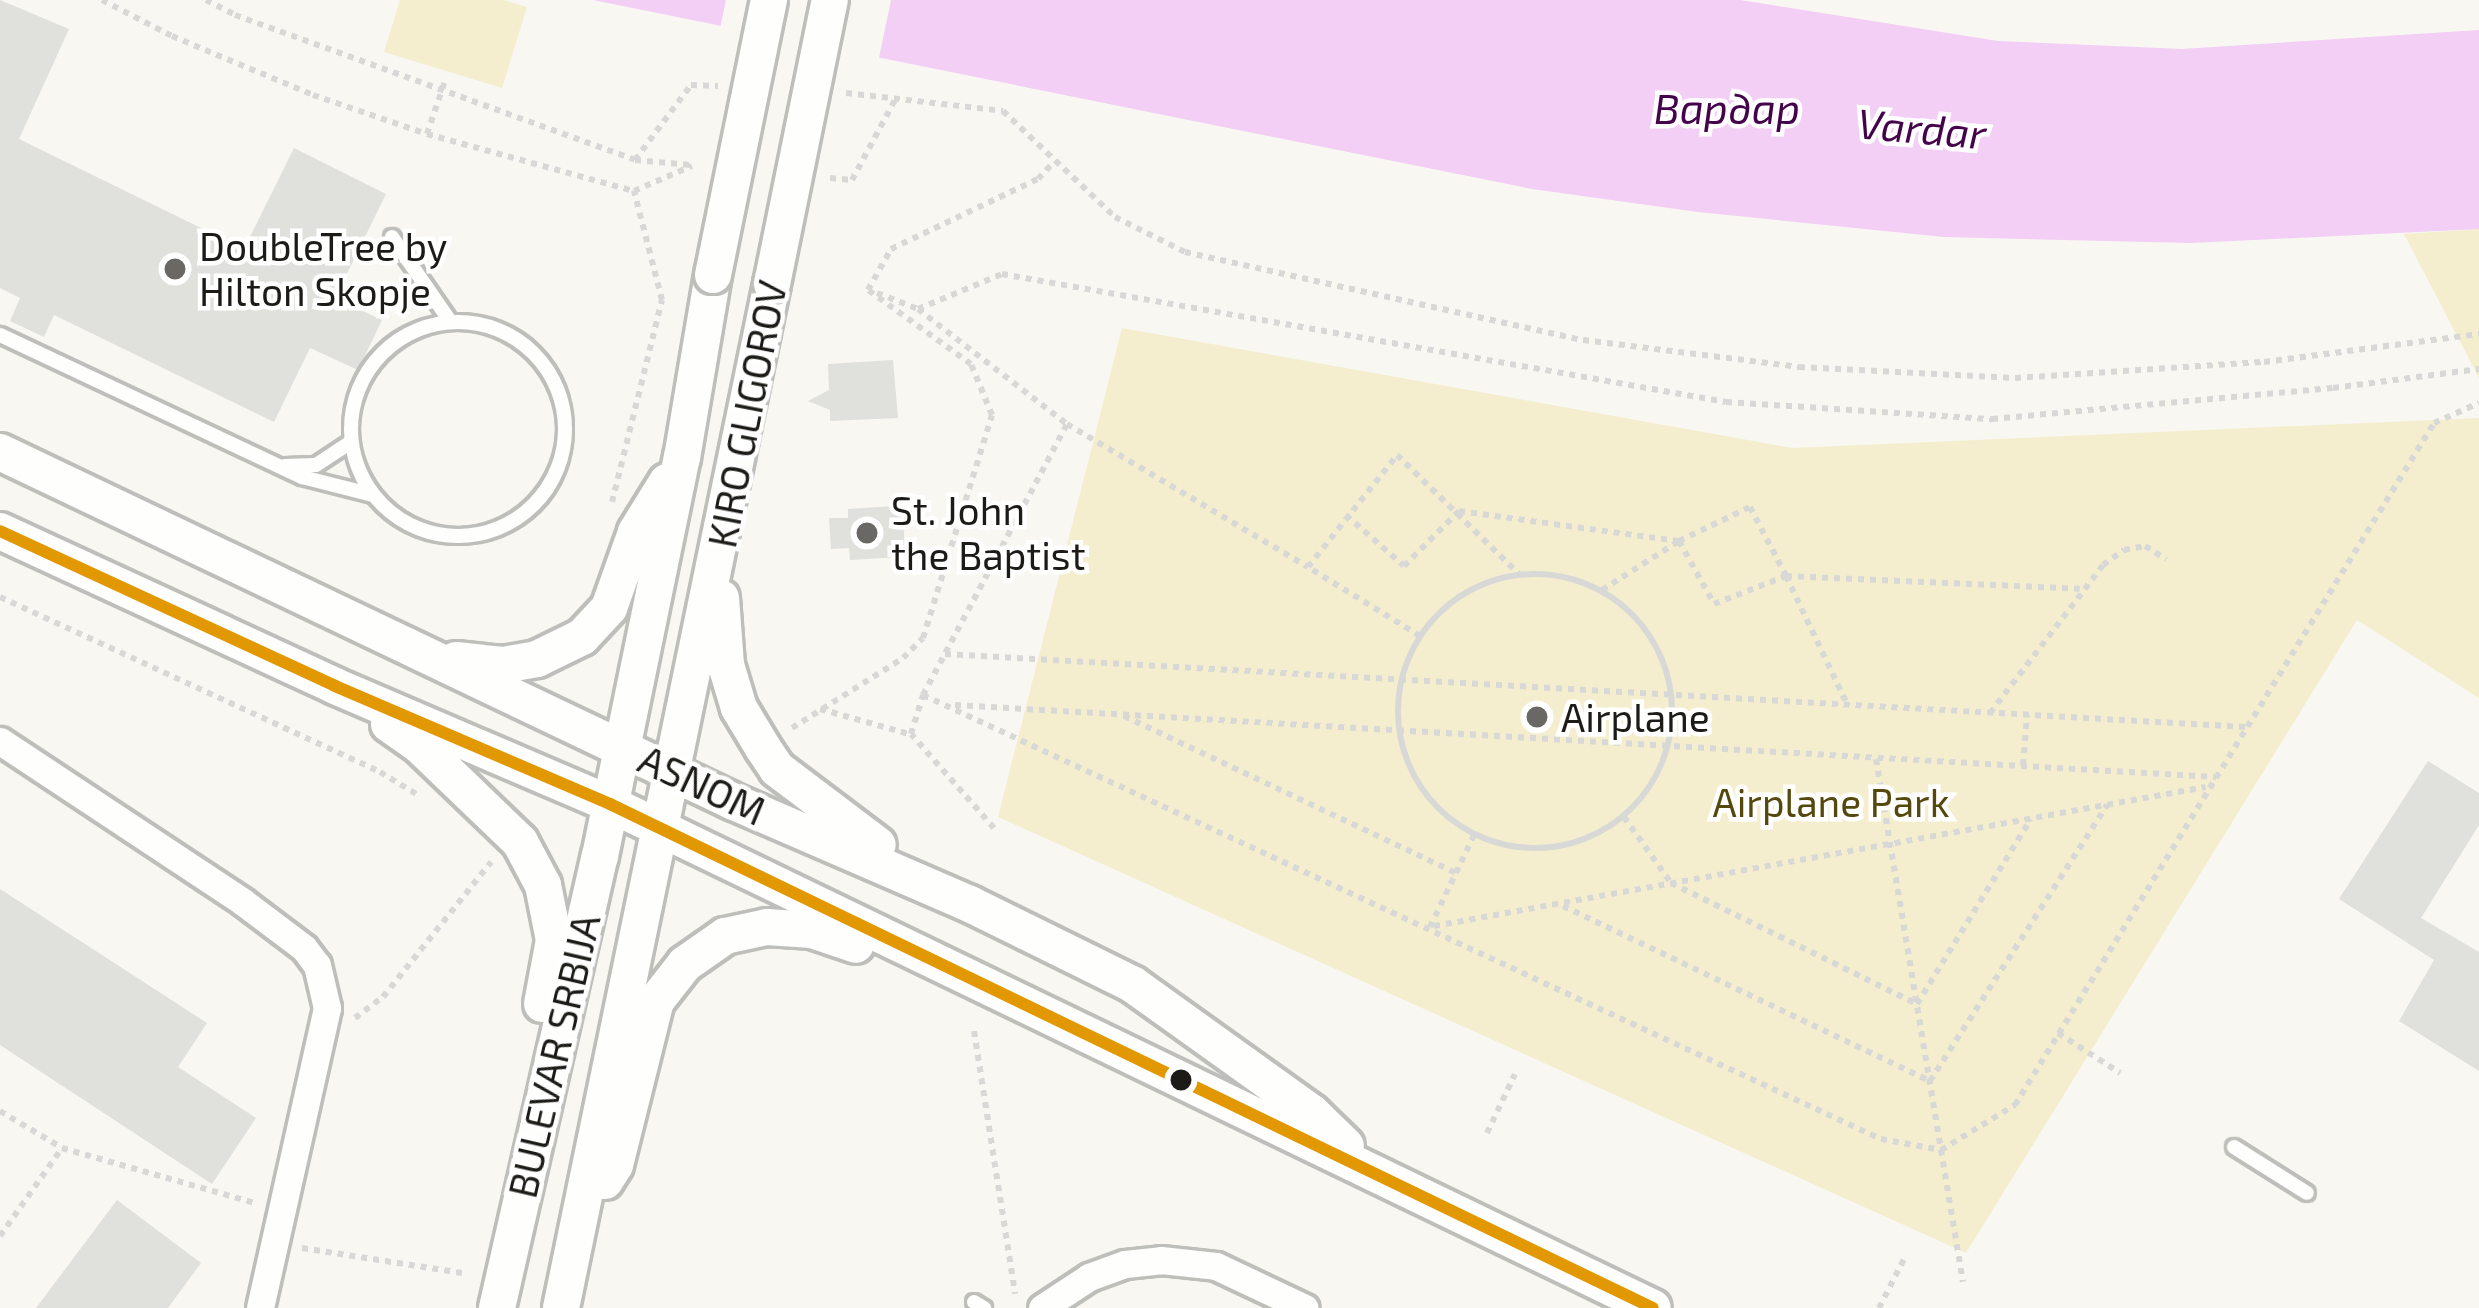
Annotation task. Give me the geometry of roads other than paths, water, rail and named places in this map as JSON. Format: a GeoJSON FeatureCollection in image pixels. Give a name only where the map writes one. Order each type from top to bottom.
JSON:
{"type":"FeatureCollection","features":[{"type":"Feature","properties":{"kind":"street","name":"KIRO GLIGOROV"},"geometry":{"type":"LineString","coordinates":[[610,804],[769,0]]}},
{"type":"Feature","properties":{"kind":"street","name":"KIRO GLIGOROV"},"geometry":{"type":"LineString","coordinates":[[659,827],[719,559],[830,0]]}},
{"type":"Feature","properties":{"kind":"street","name":"ASNOM"},"geometry":{"type":"LineString","coordinates":[[0,452],[426,657],[970,904],[1132,984],[1312,1113],[1371,1168]]}},
{"type":"Feature","properties":{"kind":"street"},"geometry":{"type":"LineString","coordinates":[[426,657],[503,664],[537,659],[582,637],[609,608],[636,532],[682,458]]}},
{"type":"Feature","properties":{"kind":"street","name":"ASNOM"},"geometry":{"type":"LineString","coordinates":[[0,531],[335,686],[659,827],[1653,1308]]}},
{"type":"Feature","properties":{"kind":"street"},"geometry":{"type":"LineString","coordinates":[[719,559],[726,664],[739,708],[777,769],[843,823],[970,904]]}},
{"type":"Feature","properties":{"kind":"street"},"geometry":{"type":"LineString","coordinates":[[335,686],[419,745],[465,788],[520,842],[543,885],[554,940],[514,1154],[515,1227]]}},
{"type":"Feature","properties":{"kind":"street"},"geometry":{"type":"LineString","coordinates":[[0,741],[134,826],[304,948],[325,988],[323,1026],[260,1308]]}},
{"type":"Feature","properties":{"kind":"street","name":"BULEVAR SRBIJA"},"geometry":{"type":"LineString","coordinates":[[497,1308],[610,804]]}},
{"type":"Feature","properties":{"kind":"street","name":"BULEVAR SRBIJA"},"geometry":{"type":"LineString","coordinates":[[561,1308],[659,827]]}},
{"type":"Feature","properties":{"kind":"street"},"geometry":{"type":"LineString","coordinates":[[574,1237],[615,1165],[656,1000],[685,964],[724,936],[767,927],[812,930],[982,1000],[1085,1034]]}},
{"type":"Feature","properties":{"kind":"street"},"geometry":{"type":"LineString","coordinates":[[1042,1308],[1089,1277],[1125,1264],[1161,1260],[1216,1266],[1306,1308]]}},
{"type":"Feature","properties":{"kind":"lane"},"geometry":{"type":"LineString","coordinates":[[392,237],[450,321]]}},
{"type":"Feature","properties":{"kind":"lane"},"geometry":{"type":"LineString","coordinates":[[450,321],[482,323],[511,335],[536,354],[555,380],[565,410],[566,441],[557,472],[540,499],[516,520],[487,532],[456,536],[424,530],[396,517],[373,495],[351,442],[352,410],[364,377],[386,349],[415,330],[450,321]]}},
{"type":"Feature","properties":{"kind":"lane"},"geometry":{"type":"LineString","coordinates":[[0,335],[280,466],[373,495]]}},
{"type":"Feature","properties":{"kind":"lane"},"geometry":{"type":"LineString","coordinates":[[280,466],[316,465],[351,442]]}},
{"type":"Feature","properties":{"kind":"lane"},"geometry":{"type":"LineString","coordinates":[[2234,1148],[2307,1193]]}},
{"type":"Feature","properties":{"kind":"water","name":"Вардар"},"geometry":{"type":"Polygon","coordinates":[[[593,0],[1740,0],[1998,41],[2182,49],[2479,30],[2479,229],[2191,243],[1944,237],[1698,212],[1532,189],[593,0]]]}},
{"type":"Feature","properties":{"kind":"place","name":"DoubleTree by Hilton Skopje"},"geometry":{"type":"Point","coordinates":[175,269]}},
{"type":"Feature","properties":{"kind":"place","name":"St. John the Baptist"},"geometry":{"type":"Point","coordinates":[867,533]}},
{"type":"Feature","properties":{"kind":"place","name":"Airplane"},"geometry":{"type":"Point","coordinates":[1537,717]}},
{"type":"Feature","properties":{"kind":"water label","name":"Vardar"},"geometry":{"type":"Point","coordinates":[1922,127]}},
{"type":"Feature","properties":{"kind":"park label","name":"Airplane Park"},"geometry":{"type":"Point","coordinates":[1831,802]}}]}
